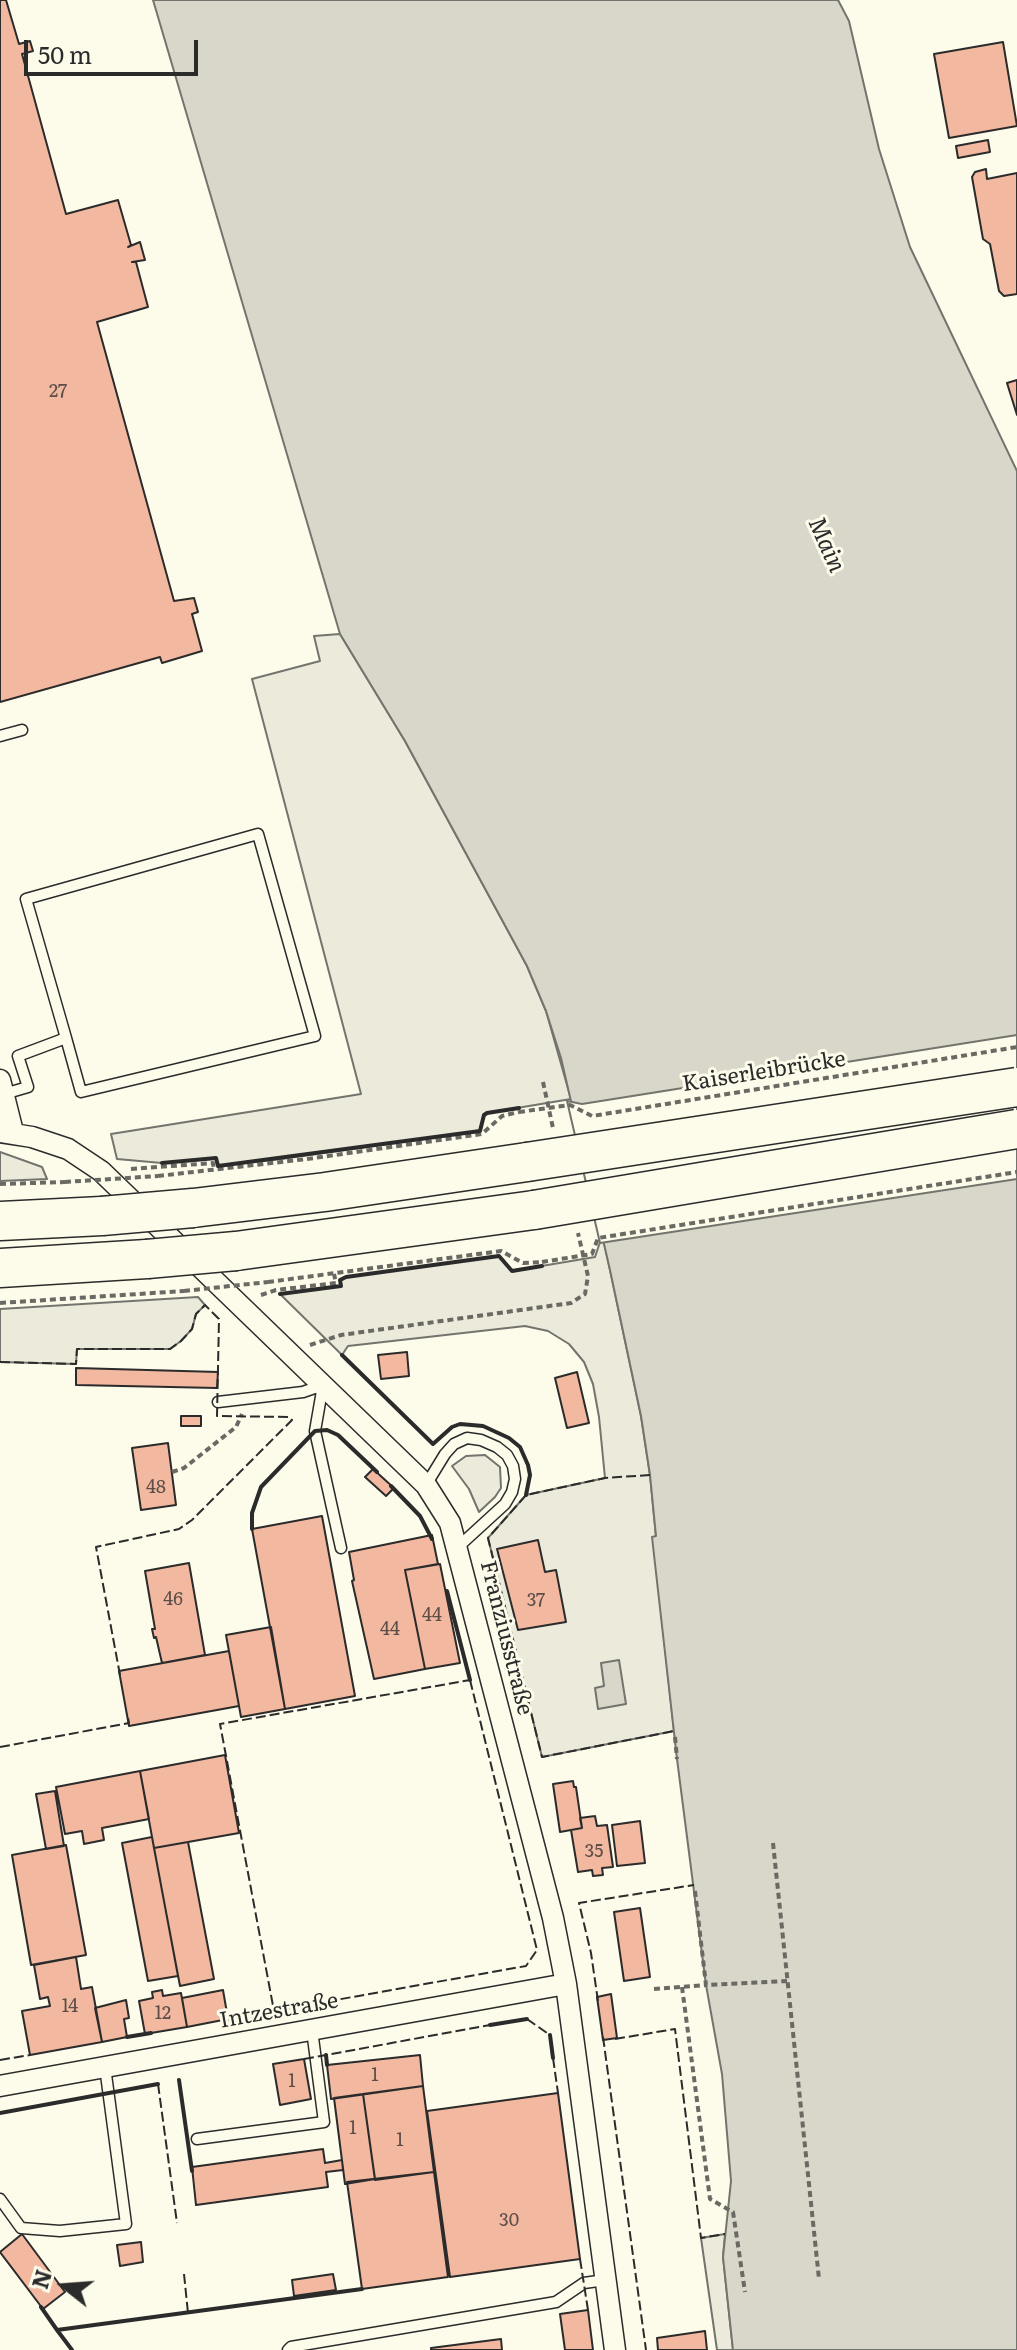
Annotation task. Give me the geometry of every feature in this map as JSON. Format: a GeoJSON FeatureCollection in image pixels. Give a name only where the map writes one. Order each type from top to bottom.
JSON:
{"type":"FeatureCollection","features":[{"type":"Feature","properties":{"kind":"highway"},"geometry":{"type":"LineString","coordinates":[[0,1221],[193,1208],[325,1192],[542,1152],[1017,1087]]}},
{"type":"Feature","properties":{"kind":"highway"},"geometry":{"type":"LineString","coordinates":[[0,1268],[236,1251],[534,1210],[1017,1129]]}},
{"type":"Feature","properties":{"kind":"street"},"geometry":{"type":"LineString","coordinates":[[2,1087],[6,1132]]}},
{"type":"Feature","properties":{"kind":"street","name":"Franziusstraße"},"geometry":{"type":"LineString","coordinates":[[6,1132],[68,1149],[101,1171],[426,1485],[440,1504],[458,1547],[546,1887],[566,1984],[615,2350]]}},
{"type":"Feature","properties":{"kind":"street","name":"Intzestraße"},"geometry":{"type":"LineString","coordinates":[[0,2086],[566,1984]]}},
{"type":"Feature","properties":{"kind":"lane"},"geometry":{"type":"LineString","coordinates":[[0,736],[22,730]]}},
{"type":"Feature","properties":{"kind":"lane"},"geometry":{"type":"LineString","coordinates":[[258,834],[315,1036],[81,1092],[66,1038],[26,899],[258,834]]}},
{"type":"Feature","properties":{"kind":"lane"},"geometry":{"type":"LineString","coordinates":[[2,1087],[28,1087],[18,1056],[66,1038]]}},
{"type":"Feature","properties":{"kind":"lane"},"geometry":{"type":"LineString","coordinates":[[218,1402],[303,1392],[323,1385],[315,1431],[341,1548]]}},
{"type":"Feature","properties":{"kind":"lane"},"geometry":{"type":"LineString","coordinates":[[426,1485],[445,1454],[454,1444],[467,1438],[497,1447],[507,1455],[513,1466],[515,1479],[505,1504],[458,1547]]}},
{"type":"Feature","properties":{"kind":"lane"},"geometry":{"type":"LineString","coordinates":[[197,2139],[324,2122],[312,2030]]}},
{"type":"Feature","properties":{"kind":"lane"},"geometry":{"type":"LineString","coordinates":[[0,2199],[21,2228],[60,2231],[126,2224],[105,2067]]}},
{"type":"Feature","properties":{"kind":"lane"},"geometry":{"type":"LineString","coordinates":[[288,2350],[306,2344],[556,2302],[584,2283],[605,2280]]}},
{"type":"Feature","properties":{"kind":"path","name":"Kaiserleibrücke"},"geometry":{"type":"LineString","coordinates":[[214,1170],[482,1134],[502,1116],[519,1112],[570,1105],[592,1116],[1017,1047]]}},
{"type":"Feature","properties":{"kind":"path"},"geometry":{"type":"LineString","coordinates":[[542,1152],[543,1082]]}},
{"type":"Feature","properties":{"kind":"path"},"geometry":{"type":"LineString","coordinates":[[0,1184],[214,1170],[213,1163],[162,1168]]}},
{"type":"Feature","properties":{"kind":"path"},"geometry":{"type":"LineString","coordinates":[[0,1303],[184,1291],[501,1251],[523,1263],[542,1262],[592,1254],[598,1238],[1017,1172]]}},
{"type":"Feature","properties":{"kind":"path"},"geometry":{"type":"LineString","coordinates":[[289,1352],[341,1335],[571,1303],[585,1294],[588,1276],[578,1232]]}},
{"type":"Feature","properties":{"kind":"path"},"geometry":{"type":"LineString","coordinates":[[276,1290],[336,1283],[334,1274]]}},
{"type":"Feature","properties":{"kind":"path"},"geometry":{"type":"LineString","coordinates":[[172,1472],[184,1468],[236,1427],[244,1400]]}},
{"type":"Feature","properties":{"kind":"path"},"geometry":{"type":"LineString","coordinates":[[675,1737],[677,1759]]}},
{"type":"Feature","properties":{"kind":"path"},"geometry":{"type":"LineString","coordinates":[[773,1843],[819,2279]]}},
{"type":"Feature","properties":{"kind":"path"},"geometry":{"type":"LineString","coordinates":[[695,1891],[706,1985]]}},
{"type":"Feature","properties":{"kind":"path"},"geometry":{"type":"LineString","coordinates":[[654,1989],[787,1981]]}},
{"type":"Feature","properties":{"kind":"path"},"geometry":{"type":"LineString","coordinates":[[682,1987],[710,2199],[733,2212],[745,2292]]}},
{"type":"Feature","properties":{"kind":"shaded area"},"geometry":{"type":"Polygon","coordinates":[[[340,634],[405,741],[527,966],[546,1011],[571,1099],[487,1113],[480,1131],[281,1159],[218,1166],[216,1158],[162,1163],[117,1159],[111,1134],[361,1094],[252,679],[320,661],[314,636],[340,634]]]}},
{"type":"Feature","properties":{"kind":"shaded area"},"geometry":{"type":"Polygon","coordinates":[[[0,1152],[42,1167],[47,1179],[0,1181],[0,1152]]]}},
{"type":"Feature","properties":{"kind":"shaded area"},"geometry":{"type":"Polygon","coordinates":[[[600,1242],[604,1242],[641,1416],[650,1475],[656,1537],[653,1537],[674,1731],[542,1757],[488,1538],[526,1495],[605,1478],[599,1417],[593,1384],[584,1362],[569,1344],[548,1331],[525,1326],[348,1346],[342,1355],[280,1294],[340,1286],[340,1280],[346,1277],[499,1256],[512,1271],[595,1257],[600,1242]]]}},
{"type":"Feature","properties":{"kind":"shaded area"},"geometry":{"type":"Polygon","coordinates":[[[198,1297],[205,1305],[196,1314],[192,1329],[170,1349],[77,1349],[76,1364],[0,1362],[0,1309],[198,1297]]]}},
{"type":"Feature","properties":{"kind":"shaded area"},"geometry":{"type":"Polygon","coordinates":[[[485,1455],[500,1467],[501,1488],[479,1512],[469,1489],[452,1466],[466,1456],[485,1455]]]}},
{"type":"Feature","properties":{"kind":"shaded area"},"geometry":{"type":"Polygon","coordinates":[[[725,2234],[723,2257],[733,2350],[717,2350],[701,2238],[725,2234]]]}},
{"type":"Feature","properties":{"kind":"water","name":"Main"},"geometry":{"type":"Polygon","coordinates":[[[153,0],[838,0],[849,21],[879,149],[910,247],[1017,471],[1017,2350],[733,2350],[723,2257],[731,2181],[722,2074],[706,1985],[677,1759],[652,1537],[656,1536],[650,1475],[641,1416],[610,1270],[561,1058],[527,966],[405,741],[340,634],[153,0]]]}},
{"type":"Feature","properties":{"kind":"water"},"geometry":{"type":"Polygon","coordinates":[[[619,1660],[626,1704],[598,1709],[595,1688],[604,1686],[601,1663],[619,1660]]]}},
{"type":"Feature","properties":{"kind":"pier"},"geometry":{"type":"Polygon","coordinates":[[[1017,1035],[1017,1179],[600,1243],[567,1101],[582,1104],[1017,1035]]]}},
{"type":"Feature","properties":{"kind":"building"},"geometry":{"type":"Polygon","coordinates":[[[0,0],[6,0],[19,44],[30,41],[33,51],[22,54],[66,214],[118,200],[131,245],[128,247],[140,242],[145,260],[132,262],[136,262],[148,307],[97,322],[174,601],[194,598],[198,612],[192,614],[202,651],[162,663],[160,657],[0,702],[0,0]]]}},
{"type":"Feature","properties":{"kind":"building"},"geometry":{"type":"Polygon","coordinates":[[[1003,42],[1017,126],[949,138],[934,54],[1003,42]]]}},
{"type":"Feature","properties":{"kind":"building"},"geometry":{"type":"Polygon","coordinates":[[[988,140],[990,152],[958,158],[956,146],[988,140]]]}},
{"type":"Feature","properties":{"kind":"building"},"geometry":{"type":"Polygon","coordinates":[[[986,169],[987,179],[1017,173],[1017,294],[1004,296],[999,291],[990,244],[983,239],[972,177],[975,172],[986,169]]]}},
{"type":"Feature","properties":{"kind":"building"},"geometry":{"type":"Polygon","coordinates":[[[1017,380],[1017,415],[1007,383],[1017,380]]]}},
{"type":"Feature","properties":{"kind":"building"},"geometry":{"type":"Polygon","coordinates":[[[407,1352],[409,1376],[381,1379],[378,1355],[407,1352]]]}},
{"type":"Feature","properties":{"kind":"building"},"geometry":{"type":"Polygon","coordinates":[[[76,1368],[218,1372],[217,1388],[76,1385],[76,1368]]]}},
{"type":"Feature","properties":{"kind":"building"},"geometry":{"type":"Polygon","coordinates":[[[577,1372],[589,1423],[567,1428],[555,1378],[577,1372]]]}},
{"type":"Feature","properties":{"kind":"building"},"geometry":{"type":"Polygon","coordinates":[[[181,1416],[201,1416],[201,1426],[181,1426],[181,1416]]]}},
{"type":"Feature","properties":{"kind":"building"},"geometry":{"type":"Polygon","coordinates":[[[168,1443],[176,1505],[141,1510],[132,1448],[168,1443]]]}},
{"type":"Feature","properties":{"kind":"building"},"geometry":{"type":"Polygon","coordinates":[[[373,1469],[394,1488],[386,1496],[365,1477],[373,1469]]]}},
{"type":"Feature","properties":{"kind":"building"},"geometry":{"type":"Polygon","coordinates":[[[322,1516],[355,1696],[285,1709],[252,1529],[322,1516]]]}},
{"type":"Feature","properties":{"kind":"building"},"geometry":{"type":"Polygon","coordinates":[[[432,1535],[438,1564],[405,1570],[425,1669],[374,1679],[352,1581],[349,1552],[432,1535]]]}},
{"type":"Feature","properties":{"kind":"building"},"geometry":{"type":"Polygon","coordinates":[[[538,1540],[545,1572],[556,1570],[566,1622],[518,1630],[497,1549],[538,1540]]]}},
{"type":"Feature","properties":{"kind":"building"},"geometry":{"type":"Polygon","coordinates":[[[189,1563],[205,1655],[162,1663],[152,1629],[155,1629],[145,1571],[189,1563]]]}},
{"type":"Feature","properties":{"kind":"building"},"geometry":{"type":"Polygon","coordinates":[[[440,1564],[460,1663],[425,1669],[405,1570],[440,1564]]]}},
{"type":"Feature","properties":{"kind":"building"},"geometry":{"type":"Polygon","coordinates":[[[271,1627],[285,1709],[241,1717],[226,1635],[271,1627]]]}},
{"type":"Feature","properties":{"kind":"building"},"geometry":{"type":"Polygon","coordinates":[[[229,1651],[239,1706],[129,1726],[119,1671],[229,1651]]]}},
{"type":"Feature","properties":{"kind":"building"},"geometry":{"type":"Polygon","coordinates":[[[225,1755],[239,1833],[154,1848],[140,1771],[225,1755]]]}},
{"type":"Feature","properties":{"kind":"building"},"geometry":{"type":"Polygon","coordinates":[[[140,1771],[149,1819],[102,1828],[104,1840],[84,1844],[82,1831],[65,1834],[56,1787],[140,1771]]]}},
{"type":"Feature","properties":{"kind":"building"},"geometry":{"type":"Polygon","coordinates":[[[573,1781],[582,1828],[560,1832],[553,1784],[573,1781]]]}},
{"type":"Feature","properties":{"kind":"building"},"geometry":{"type":"Polygon","coordinates":[[[55,1791],[64,1846],[46,1849],[36,1794],[55,1791]]]}},
{"type":"Feature","properties":{"kind":"building"},"geometry":{"type":"Polygon","coordinates":[[[595,1816],[597,1826],[607,1825],[613,1867],[602,1868],[603,1875],[593,1876],[592,1870],[578,1872],[571,1830],[582,1828],[580,1818],[595,1816]]]}},
{"type":"Feature","properties":{"kind":"building"},"geometry":{"type":"Polygon","coordinates":[[[640,1821],[645,1863],[617,1866],[612,1825],[640,1821]]]}},
{"type":"Feature","properties":{"kind":"building"},"geometry":{"type":"Polygon","coordinates":[[[152,1837],[178,1976],[148,1981],[122,1843],[152,1837]]]}},
{"type":"Feature","properties":{"kind":"building"},"geometry":{"type":"Polygon","coordinates":[[[188,1842],[214,1979],[180,1986],[154,1848],[188,1842]]]}},
{"type":"Feature","properties":{"kind":"building"},"geometry":{"type":"Polygon","coordinates":[[[66,1845],[86,1955],[31,1965],[12,1855],[66,1845]]]}},
{"type":"Feature","properties":{"kind":"building"},"geometry":{"type":"Polygon","coordinates":[[[640,1908],[650,1977],[624,1981],[614,1912],[640,1908]]]}},
{"type":"Feature","properties":{"kind":"building"},"geometry":{"type":"Polygon","coordinates":[[[76,1957],[81,1989],[92,1987],[102,2042],[30,2055],[22,2011],[50,2006],[48,1997],[40,1999],[34,1965],[76,1957]]]}},
{"type":"Feature","properties":{"kind":"building"},"geometry":{"type":"Polygon","coordinates":[[[162,1990],[163,1996],[181,1993],[187,2027],[145,2034],[139,2001],[153,1998],[152,1992],[162,1990]]]}},
{"type":"Feature","properties":{"kind":"building"},"geometry":{"type":"Polygon","coordinates":[[[223,1990],[228,2019],[187,2027],[182,1998],[223,1990]]]}},
{"type":"Feature","properties":{"kind":"building"},"geometry":{"type":"Polygon","coordinates":[[[611,1994],[617,2038],[603,2040],[597,1997],[611,1994]]]}},
{"type":"Feature","properties":{"kind":"building"},"geometry":{"type":"Polygon","coordinates":[[[126,2000],[129,2018],[124,2019],[127,2037],[102,2042],[95,2008],[126,2000]]]}},
{"type":"Feature","properties":{"kind":"building"},"geometry":{"type":"Polygon","coordinates":[[[420,2055],[423,2086],[331,2099],[327,2065],[420,2055]]]}},
{"type":"Feature","properties":{"kind":"building"},"geometry":{"type":"Polygon","coordinates":[[[304,2059],[311,2099],[280,2105],[273,2064],[304,2059]]]}},
{"type":"Feature","properties":{"kind":"building"},"geometry":{"type":"Polygon","coordinates":[[[423,2086],[434,2172],[375,2180],[363,2094],[423,2086]]]}},
{"type":"Feature","properties":{"kind":"building"},"geometry":{"type":"Polygon","coordinates":[[[558,2093],[580,2259],[450,2277],[427,2111],[558,2093]]]}},
{"type":"Feature","properties":{"kind":"building"},"geometry":{"type":"Polygon","coordinates":[[[363,2094],[375,2179],[345,2184],[334,2098],[363,2094]]]}},
{"type":"Feature","properties":{"kind":"building"},"geometry":{"type":"Polygon","coordinates":[[[323,2149],[325,2163],[342,2160],[343,2170],[326,2172],[328,2187],[196,2205],[192,2167],[323,2149]]]}},
{"type":"Feature","properties":{"kind":"building"},"geometry":{"type":"Polygon","coordinates":[[[434,2172],[448,2277],[362,2289],[347,2182],[434,2172]]]}},
{"type":"Feature","properties":{"kind":"building"},"geometry":{"type":"Polygon","coordinates":[[[22,2234],[65,2292],[43,2309],[0,2252],[22,2234]]]}},
{"type":"Feature","properties":{"kind":"building"},"geometry":{"type":"Polygon","coordinates":[[[141,2242],[143,2262],[120,2266],[117,2245],[141,2242]]]}},
{"type":"Feature","properties":{"kind":"building"},"geometry":{"type":"Polygon","coordinates":[[[333,2274],[336,2290],[294,2296],[292,2280],[333,2274]]]}},
{"type":"Feature","properties":{"kind":"building"},"geometry":{"type":"Polygon","coordinates":[[[588,2310],[593,2350],[565,2350],[560,2314],[588,2310]]]}},
{"type":"Feature","properties":{"kind":"building"},"geometry":{"type":"Polygon","coordinates":[[[705,2331],[707,2350],[658,2350],[657,2338],[705,2331]]]}},
{"type":"Feature","properties":{"kind":"building"},"geometry":{"type":"Polygon","coordinates":[[[501,2339],[502,2350],[431,2350],[431,2348],[501,2339]]]}},
{"type":"Feature","properties":{"kind":"fence"},"geometry":{"type":"LineString","coordinates":[[0,1362],[76,1364],[77,1349],[170,1349],[192,1329],[196,1314],[205,1305],[219,1319],[217,1416],[289,1417],[292,1420],[192,1520],[179,1529],[96,1547],[120,1675]]}},
{"type":"Feature","properties":{"kind":"fence"},"geometry":{"type":"LineString","coordinates":[[650,1475],[605,1478],[526,1495],[488,1538],[542,1757],[674,1731]]}},
{"type":"Feature","properties":{"kind":"fence"},"geometry":{"type":"LineString","coordinates":[[470,1680],[537,1950],[526,1966],[274,2011],[220,1724],[470,1680]]}},
{"type":"Feature","properties":{"kind":"fence"},"geometry":{"type":"LineString","coordinates":[[0,1747],[129,1723],[128,1718]]}},
{"type":"Feature","properties":{"kind":"fence"},"geometry":{"type":"LineString","coordinates":[[598,2001],[579,1903],[694,1885]]}},
{"type":"Feature","properties":{"kind":"fence"},"geometry":{"type":"LineString","coordinates":[[527,2019],[550,2035]]}},
{"type":"Feature","properties":{"kind":"fence"},"geometry":{"type":"LineString","coordinates":[[304,2059],[490,2025]]}},
{"type":"Feature","properties":{"kind":"fence"},"geometry":{"type":"LineString","coordinates":[[615,2039],[675,2029],[701,2238],[725,2234]]}},
{"type":"Feature","properties":{"kind":"fence"},"geometry":{"type":"LineString","coordinates":[[603,2037],[646,2350]]}},
{"type":"Feature","properties":{"kind":"fence"},"geometry":{"type":"LineString","coordinates":[[0,2060],[30,2055]]}},
{"type":"Feature","properties":{"kind":"fence"},"geometry":{"type":"LineString","coordinates":[[553,2058],[558,2093]]}},
{"type":"Feature","properties":{"kind":"fence"},"geometry":{"type":"LineString","coordinates":[[158,2084],[177,2223]]}},
{"type":"Feature","properties":{"kind":"fence"},"geometry":{"type":"LineString","coordinates":[[580,2259],[588,2310]]}},
{"type":"Feature","properties":{"kind":"fence"},"geometry":{"type":"LineString","coordinates":[[184,2274],[188,2313]]}},
{"type":"Feature","properties":{"kind":"wall"},"geometry":{"type":"LineString","coordinates":[[162,1163],[216,1158],[218,1166],[480,1131],[487,1113],[519,1108]]}},
{"type":"Feature","properties":{"kind":"wall"},"geometry":{"type":"LineString","coordinates":[[280,1294],[341,1286],[340,1280],[346,1277],[499,1256],[512,1271],[542,1266]]}},
{"type":"Feature","properties":{"kind":"wall"},"geometry":{"type":"LineString","coordinates":[[342,1355],[433,1444],[460,1424],[483,1426],[509,1438],[520,1447],[528,1465],[530,1475],[526,1495]]}},
{"type":"Feature","properties":{"kind":"wall"},"geometry":{"type":"LineString","coordinates":[[252,1529],[252,1513],[261,1487],[315,1431],[327,1430],[338,1435],[377,1472]]}},
{"type":"Feature","properties":{"kind":"wall"},"geometry":{"type":"LineString","coordinates":[[391,1486],[420,1516],[432,1539]]}},
{"type":"Feature","properties":{"kind":"wall"},"geometry":{"type":"LineString","coordinates":[[447,1591],[470,1680]]}},
{"type":"Feature","properties":{"kind":"wall"},"geometry":{"type":"LineString","coordinates":[[226,2020],[274,2011]]}},
{"type":"Feature","properties":{"kind":"wall"},"geometry":{"type":"LineString","coordinates":[[490,2025],[527,2019]]}},
{"type":"Feature","properties":{"kind":"wall"},"geometry":{"type":"LineString","coordinates":[[127,2037],[151,2033]]}},
{"type":"Feature","properties":{"kind":"wall"},"geometry":{"type":"LineString","coordinates":[[550,2035],[553,2058]]}},
{"type":"Feature","properties":{"kind":"wall"},"geometry":{"type":"LineString","coordinates":[[326,2055],[327,2065]]}},
{"type":"Feature","properties":{"kind":"wall"},"geometry":{"type":"LineString","coordinates":[[179,2080],[192,2171]]}},
{"type":"Feature","properties":{"kind":"wall"},"geometry":{"type":"LineString","coordinates":[[0,2113],[158,2084]]}},
{"type":"Feature","properties":{"kind":"wall"},"geometry":{"type":"LineString","coordinates":[[72,2350],[57,2330],[362,2289]]}},
{"type":"Feature","properties":{"kind":"wall"},"geometry":{"type":"LineString","coordinates":[[41,2307],[57,2330]]}}]}
